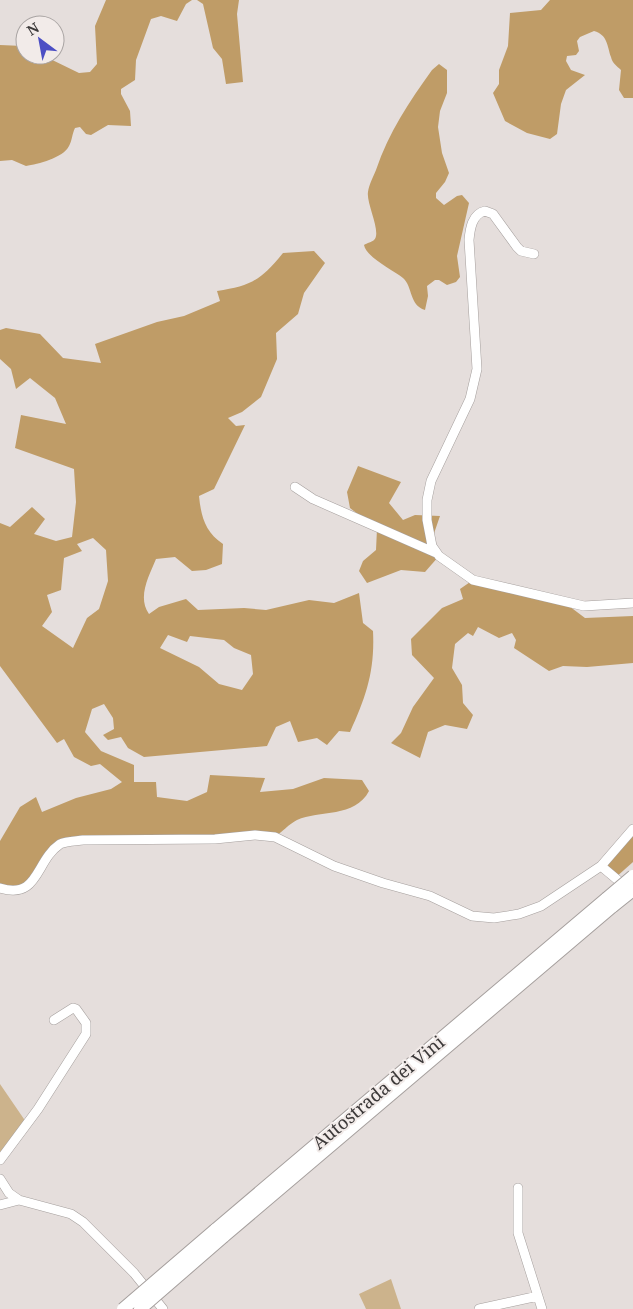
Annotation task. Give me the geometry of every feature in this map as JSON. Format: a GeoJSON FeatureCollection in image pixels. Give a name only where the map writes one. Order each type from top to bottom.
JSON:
{"type":"FeatureCollection","features":[{"type":"Feature","properties":{"kind":"highway","name":"Autostrada dei Vini"},"geometry":{"type":"LineString","coordinates":[[123,1309],[219,1234],[610,902],[633,876]]}},
{"type":"Feature","properties":{"kind":"highway","name":"Autostrada dei Vini"},"geometry":{"type":"LineString","coordinates":[[610,902],[633,890]]}},
{"type":"Feature","properties":{"kind":"highway","name":"Autostrada dei Vini"},"geometry":{"type":"LineString","coordinates":[[140,1309],[219,1234]]}},
{"type":"Feature","properties":{"kind":"street"},"geometry":{"type":"LineString","coordinates":[[436,553],[432,546],[429,531],[427,500],[431,481],[470,399],[477,370],[469,240],[471,225],[480,212],[485,211],[493,214],[517,247],[534,254]]}},
{"type":"Feature","properties":{"kind":"street"},"geometry":{"type":"LineString","coordinates":[[295,487],[313,499],[436,553],[473,580],[584,606],[633,603]]}},
{"type":"Feature","properties":{"kind":"street"},"geometry":{"type":"LineString","coordinates":[[0,888],[18,891],[31,885],[47,857],[61,843],[83,840],[215,839],[255,835],[275,837],[334,866],[383,883],[430,896],[472,916],[494,918],[519,914],[541,906],[601,866],[633,830]]}},
{"type":"Feature","properties":{"kind":"street"},"geometry":{"type":"LineString","coordinates":[[601,866],[633,894]]}},
{"type":"Feature","properties":{"kind":"street"},"geometry":{"type":"LineString","coordinates":[[0,1160],[38,1109],[86,1034],[86,1023],[76,1009],[73,1008],[54,1020]]}},
{"type":"Feature","properties":{"kind":"street"},"geometry":{"type":"LineString","coordinates":[[0,1179],[9,1194],[19,1200],[71,1214],[83,1222],[134,1273],[163,1309]]}},
{"type":"Feature","properties":{"kind":"street"},"geometry":{"type":"LineString","coordinates":[[518,1188],[518,1233],[542,1309]]}},
{"type":"Feature","properties":{"kind":"street"},"geometry":{"type":"LineString","coordinates":[[0,1205],[19,1200]]}},
{"type":"Feature","properties":{"kind":"street"},"geometry":{"type":"LineString","coordinates":[[479,1309],[538,1296]]}},
{"type":"Feature","properties":{"kind":"shaded area"},"geometry":{"type":"Polygon","coordinates":[[[106,0],[192,0],[186,4],[177,21],[161,16],[151,19],[136,60],[135,80],[121,89],[121,94],[130,111],[131,126],[108,125],[91,135],[86,134],[80,127],[75,128],[69,146],[56,157],[26,166],[12,160],[0,161],[0,45],[15,46],[15,65],[63,65],[79,73],[90,72],[97,64],[95,26],[106,0]]]}},
{"type":"Feature","properties":{"kind":"shaded area"},"geometry":{"type":"Polygon","coordinates":[[[197,0],[239,0],[237,14],[243,82],[226,84],[222,59],[213,48],[203,4],[197,0]]]}},
{"type":"Feature","properties":{"kind":"shaded area"},"geometry":{"type":"Polygon","coordinates":[[[550,0],[633,0],[633,98],[624,98],[619,90],[621,70],[612,61],[606,41],[602,35],[594,31],[580,37],[577,41],[579,51],[576,55],[567,56],[566,61],[571,70],[585,75],[566,90],[561,104],[557,134],[550,139],[527,133],[505,121],[493,93],[499,84],[499,70],[508,46],[510,13],[541,10],[550,0]]]}},
{"type":"Feature","properties":{"kind":"shaded area"},"geometry":{"type":"Polygon","coordinates":[[[439,64],[447,70],[447,93],[440,111],[438,127],[442,153],[449,173],[445,182],[436,193],[436,198],[444,205],[457,196],[462,195],[469,203],[457,256],[460,277],[456,282],[447,285],[439,280],[435,280],[427,286],[428,296],[425,310],[416,304],[403,278],[375,259],[366,250],[364,245],[373,241],[376,236],[368,192],[381,156],[393,130],[408,106],[432,70],[439,64]]]}},
{"type":"Feature","properties":{"kind":"shaded area"},"geometry":{"type":"Polygon","coordinates":[[[314,251],[325,263],[304,293],[298,314],[276,333],[277,359],[261,397],[242,412],[228,418],[236,426],[245,425],[214,489],[199,496],[201,510],[208,529],[223,544],[222,564],[206,570],[192,571],[175,557],[156,559],[145,586],[144,601],[149,614],[159,607],[186,599],[198,610],[244,608],[266,610],[309,600],[334,603],[359,593],[363,623],[373,631],[373,645],[371,671],[356,719],[350,732],[339,731],[327,745],[317,738],[298,742],[290,721],[276,727],[267,746],[144,757],[128,748],[121,737],[108,740],[103,735],[114,729],[113,718],[104,704],[92,709],[85,732],[101,751],[134,765],[134,782],[156,782],[157,797],[187,801],[207,792],[210,775],[265,778],[260,792],[293,789],[324,778],[362,780],[369,791],[363,800],[355,806],[297,820],[275,837],[61,843],[31,885],[0,888],[0,841],[20,807],[36,797],[42,812],[76,798],[111,789],[122,782],[100,764],[91,766],[74,757],[64,739],[57,743],[0,666],[0,523],[10,527],[32,507],[45,519],[34,534],[56,541],[72,537],[76,502],[74,469],[15,448],[21,415],[66,424],[55,398],[30,378],[16,389],[11,369],[0,359],[0,330],[6,328],[40,334],[63,358],[101,363],[95,344],[157,322],[184,316],[220,301],[217,291],[239,287],[255,280],[268,270],[283,253],[314,251]],[[93,538],[77,544],[82,551],[64,558],[61,590],[47,595],[52,612],[42,626],[73,648],[87,618],[99,609],[108,581],[106,550],[93,538]],[[168,635],[160,648],[199,667],[219,684],[242,690],[253,674],[251,655],[234,648],[224,640],[190,636],[187,642],[168,635]]]}},
{"type":"Feature","properties":{"kind":"shaded area"},"geometry":{"type":"Polygon","coordinates":[[[358,466],[401,482],[389,503],[403,520],[415,515],[440,516],[430,545],[439,556],[425,572],[401,570],[367,583],[359,571],[363,561],[376,550],[377,529],[350,508],[347,492],[358,466]]]}},
{"type":"Feature","properties":{"kind":"shaded area"},"geometry":{"type":"Polygon","coordinates":[[[473,580],[565,603],[585,618],[633,616],[633,663],[587,667],[563,666],[549,671],[514,648],[516,640],[512,633],[499,638],[478,627],[473,636],[468,633],[455,644],[452,668],[462,685],[463,703],[473,715],[467,729],[445,725],[428,732],[420,758],[391,743],[401,733],[413,707],[434,678],[412,655],[411,639],[442,608],[463,599],[460,589],[473,580]]]}},
{"type":"Feature","properties":{"kind":"shaded area"},"geometry":{"type":"Polygon","coordinates":[[[633,829],[633,862],[615,878],[601,866],[633,829]]]}},
{"type":"Feature","properties":{"kind":"shaded area"},"geometry":{"type":"Polygon","coordinates":[[[0,1084],[26,1122],[0,1157],[0,1084]]]}},
{"type":"Feature","properties":{"kind":"shaded area"},"geometry":{"type":"Polygon","coordinates":[[[391,1279],[401,1309],[366,1309],[359,1294],[391,1279]]]}}]}
